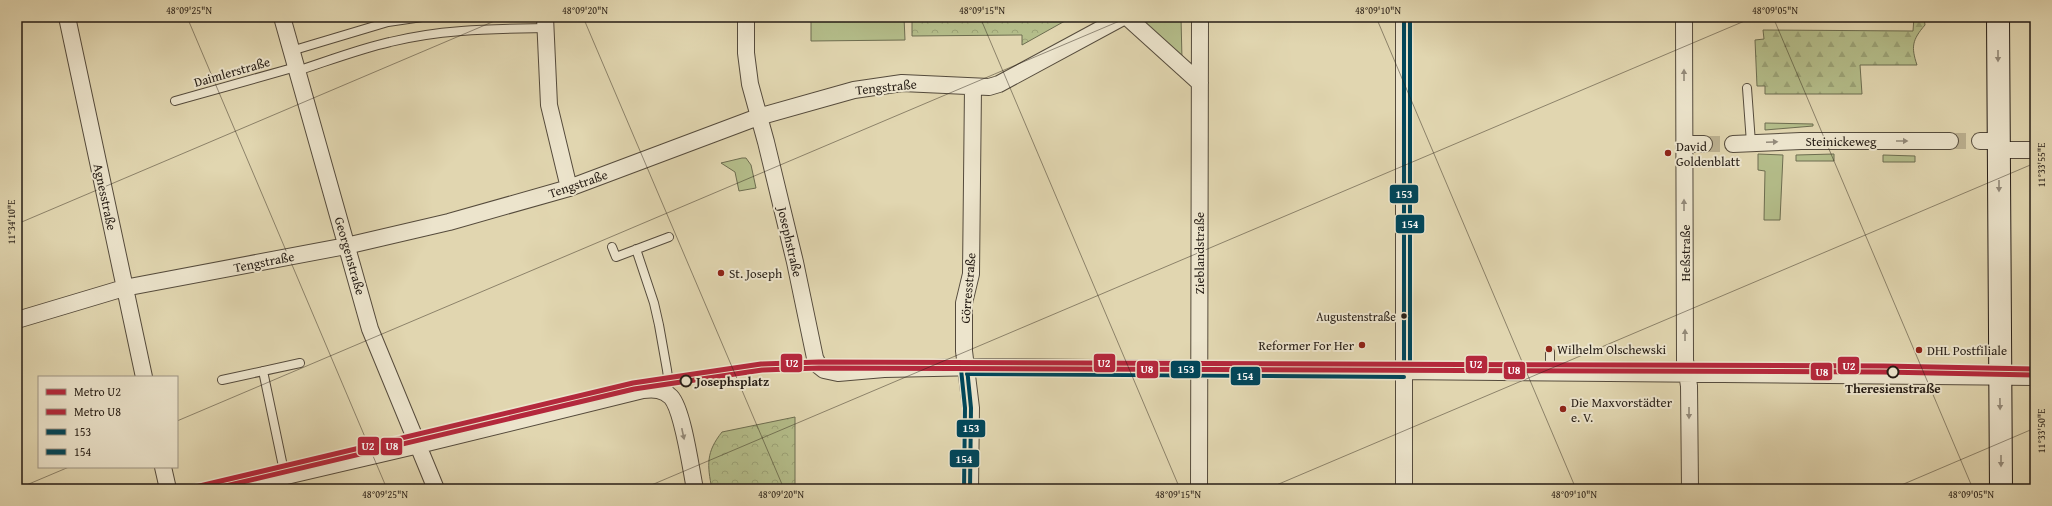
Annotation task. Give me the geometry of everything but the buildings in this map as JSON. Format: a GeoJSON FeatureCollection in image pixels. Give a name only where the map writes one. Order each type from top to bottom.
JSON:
{"type":"FeatureCollection","features":[{"type":"Feature","properties":{"kind":"main road"},"geometry":{"type":"LineString","coordinates":[[1998,17],[1992,144],[2001,489]]}},
{"type":"Feature","properties":{"kind":"street","name":"Agnesstraße"},"geometry":{"type":"LineString","coordinates":[[67,17],[144,376]]}},
{"type":"Feature","properties":{"kind":"street","name":"Georgenstraße"},"geometry":{"type":"LineString","coordinates":[[282,17],[370,329],[436,489]]}},
{"type":"Feature","properties":{"kind":"street","name":"Josephstraße"},"geometry":{"type":"LineString","coordinates":[[746,17],[747,70],[796,262],[815,358],[819,366],[824,370],[838,373],[884,369],[966,368]]}},
{"type":"Feature","properties":{"kind":"street","name":"Tengstraße"},"geometry":{"type":"LineString","coordinates":[[17,320],[124,288],[346,246],[449,222],[569,188],[758,117],[826,97],[877,86],[940,84],[989,87],[999,84],[1123,17]]}},
{"type":"Feature","properties":{"kind":"street"},"geometry":{"type":"LineString","coordinates":[[1126,17],[1200,83]]}},
{"type":"Feature","properties":{"kind":"street","name":"Zieblandstraße"},"geometry":{"type":"LineString","coordinates":[[1199,489],[1200,17]]}},
{"type":"Feature","properties":{"kind":"street"},"geometry":{"type":"LineString","coordinates":[[1404,17],[1404,489]]}},
{"type":"Feature","properties":{"kind":"street","name":"Heßstraße"},"geometry":{"type":"LineString","coordinates":[[1684,17],[1685,360],[1688,374],[1690,489]]}},
{"type":"Feature","properties":{"kind":"street"},"geometry":{"type":"LineString","coordinates":[[545,22],[549,105],[569,188]]}},
{"type":"Feature","properties":{"kind":"street","name":"Görresstraße"},"geometry":{"type":"LineString","coordinates":[[970,489],[971,408],[966,368],[964,303],[971,267],[973,86]]}},
{"type":"Feature","properties":{"kind":"street","name":"Steinickeweg"},"geometry":{"type":"LineString","coordinates":[[1733,144],[1950,141]]}},
{"type":"Feature","properties":{"kind":"street"},"geometry":{"type":"LineString","coordinates":[[1684,144],[1704,144]]}},
{"type":"Feature","properties":{"kind":"street"},"geometry":{"type":"LineString","coordinates":[[1992,144],[2035,150]]}},
{"type":"Feature","properties":{"kind":"street"},"geometry":{"type":"LineString","coordinates":[[966,368],[2035,376]]}},
{"type":"Feature","properties":{"kind":"street"},"geometry":{"type":"LineString","coordinates":[[230,489],[419,445],[643,390],[656,389],[668,395],[678,411],[695,489]]}},
{"type":"Feature","properties":{"kind":"street"},"geometry":{"type":"LineString","coordinates":[[163,468],[168,489]]}},
{"type":"Feature","properties":{"kind":"lane"},"geometry":{"type":"LineString","coordinates":[[291,51],[388,22],[422,17]]}},
{"type":"Feature","properties":{"kind":"lane","name":"Daimlerstraße"},"geometry":{"type":"LineString","coordinates":[[175,101],[390,42],[475,29],[545,22]]}},
{"type":"Feature","properties":{"kind":"lane"},"geometry":{"type":"LineString","coordinates":[[1747,88],[1751,143]]}},
{"type":"Feature","properties":{"kind":"lane"},"geometry":{"type":"LineString","coordinates":[[612,247],[616,257],[669,237]]}},
{"type":"Feature","properties":{"kind":"lane"},"geometry":{"type":"LineString","coordinates":[[636,249],[654,303],[659,325],[668,370],[668,395]]}},
{"type":"Feature","properties":{"kind":"lane"},"geometry":{"type":"LineString","coordinates":[[1550,352],[1550,372]]}},
{"type":"Feature","properties":{"kind":"lane"},"geometry":{"type":"LineString","coordinates":[[222,380],[300,363]]}},
{"type":"Feature","properties":{"kind":"lane"},"geometry":{"type":"LineString","coordinates":[[263,371],[285,476]]}},
{"type":"Feature","properties":{"kind":"green space"},"geometry":{"type":"Polygon","coordinates":[[[811,17],[904,17],[905,40],[811,41],[811,17]]]}},
{"type":"Feature","properties":{"kind":"green space"},"geometry":{"type":"Polygon","coordinates":[[[912,17],[1072,17],[1022,45],[1022,35],[912,36],[912,17]]]}},
{"type":"Feature","properties":{"kind":"green space"},"geometry":{"type":"Polygon","coordinates":[[[1156,17],[1181,17],[1182,60],[1143,24],[1156,17]]]}},
{"type":"Feature","properties":{"kind":"green space"},"geometry":{"type":"Polygon","coordinates":[[[1914,17],[1924,17],[1925,25],[1917,35],[1913,48],[1917,65],[1860,65],[1862,94],[1765,94],[1765,86],[1757,86],[1755,40],[1764,39],[1763,30],[1913,31],[1914,17]]]}},
{"type":"Feature","properties":{"kind":"green space"},"geometry":{"type":"Polygon","coordinates":[[[1765,123],[1813,124],[1813,126],[1765,130],[1765,123]]]}},
{"type":"Feature","properties":{"kind":"green space"},"geometry":{"type":"Polygon","coordinates":[[[1758,154],[1783,155],[1780,220],[1764,220],[1765,171],[1758,170],[1758,154]]]}},
{"type":"Feature","properties":{"kind":"green space"},"geometry":{"type":"Polygon","coordinates":[[[1834,154],[1834,161],[1796,161],[1796,155],[1834,154]]]}},
{"type":"Feature","properties":{"kind":"green space"},"geometry":{"type":"Polygon","coordinates":[[[1883,155],[1915,156],[1915,162],[1883,162],[1883,155]]]}},
{"type":"Feature","properties":{"kind":"green space"},"geometry":{"type":"Polygon","coordinates":[[[746,158],[751,165],[756,188],[739,191],[735,172],[721,163],[746,158]]]}},
{"type":"Feature","properties":{"kind":"green space"},"geometry":{"type":"Polygon","coordinates":[[[795,417],[795,489],[712,489],[709,473],[710,452],[722,432],[795,417]]]}},
{"type":"Feature","properties":{"kind":"tunnel"},"geometry":{"type":"LineString","coordinates":[[1950,141],[1980,141]]}},
{"type":"Feature","properties":{"kind":"tunnel"},"geometry":{"type":"LineString","coordinates":[[1704,144],[1733,144]]}},
{"type":"Feature","properties":{"kind":"metro line","name":"U2"},"geometry":{"type":"LineString","coordinates":[[187,489],[633,383],[761,364],[819,362],[1883,366],[2035,369]]}},
{"type":"Feature","properties":{"kind":"metro line","name":"U8"},"geometry":{"type":"LineString","coordinates":[[213,489],[634,389],[762,370],[819,368],[1883,372],[2035,375]]}},
{"type":"Feature","properties":{"kind":"transit line","name":"153"},"geometry":{"type":"LineString","coordinates":[[1404,17],[1404,371]]}},
{"type":"Feature","properties":{"kind":"transit line","name":"154"},"geometry":{"type":"LineString","coordinates":[[1410,17],[1410,371]]}},
{"type":"Feature","properties":{"kind":"transit line","name":"153"},"geometry":{"type":"LineString","coordinates":[[967,368],[1404,371]]}},
{"type":"Feature","properties":{"kind":"transit line","name":"153"},"geometry":{"type":"LineString","coordinates":[[967,368],[971,408],[970,489]]}},
{"type":"Feature","properties":{"kind":"transit line","name":"154"},"geometry":{"type":"LineString","coordinates":[[961,369],[965,408],[964,489]]}},
{"type":"Feature","properties":{"kind":"transit line","name":"154"},"geometry":{"type":"LineString","coordinates":[[967,374],[1404,377]]}},
{"type":"Feature","properties":{"kind":"place","name":"David Goldenblatt"},"geometry":{"type":"Point","coordinates":[1668,153]}},
{"type":"Feature","properties":{"kind":"place","name":"St. Joseph"},"geometry":{"type":"Point","coordinates":[721,273]}},
{"type":"Feature","properties":{"kind":"place","name":"Augustenstraße"},"geometry":{"type":"Point","coordinates":[1404,316]}},
{"type":"Feature","properties":{"kind":"place","name":"Reformer For Her"},"geometry":{"type":"Point","coordinates":[1362,345]}},
{"type":"Feature","properties":{"kind":"place","name":"Wilhelm Olschewski"},"geometry":{"type":"Point","coordinates":[1549,349]}},
{"type":"Feature","properties":{"kind":"place","name":"DHL Postfiliale"},"geometry":{"type":"Point","coordinates":[1919,350]}},
{"type":"Feature","properties":{"kind":"place","name":"Theresienstraße"},"geometry":{"type":"Point","coordinates":[1893,372]}},
{"type":"Feature","properties":{"kind":"place","name":"Josephsplatz"},"geometry":{"type":"Point","coordinates":[686,381]}},
{"type":"Feature","properties":{"kind":"place","name":"Die Maxvorstädter e. V."},"geometry":{"type":"Point","coordinates":[1563,409]}}]}
